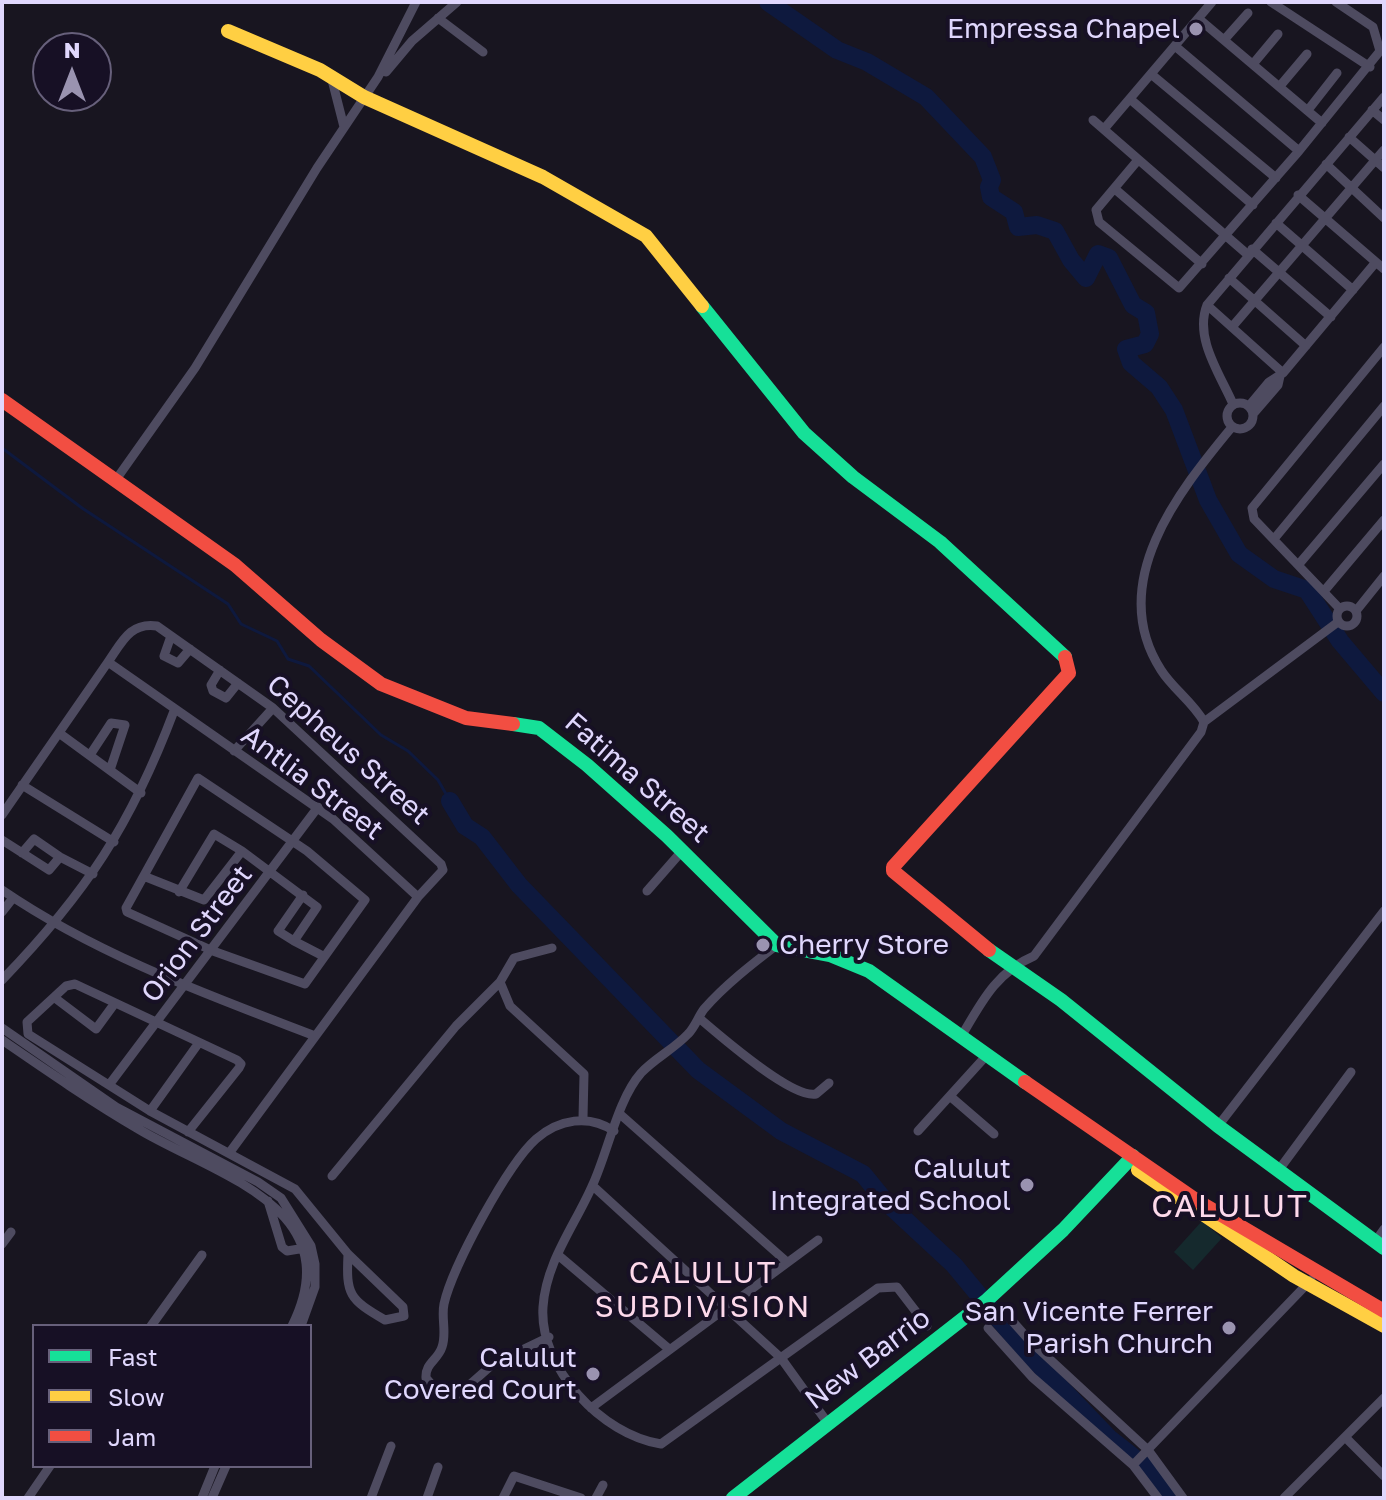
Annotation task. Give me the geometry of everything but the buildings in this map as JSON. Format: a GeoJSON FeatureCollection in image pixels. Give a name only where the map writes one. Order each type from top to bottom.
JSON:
{"type":"FeatureCollection","features":[{"type":"Feature","properties":{"kind":"street"},"geometry":{"type":"LineString","coordinates":[[115,481],[195,368],[378,77],[416,2]]}},
{"type":"Feature","properties":{"kind":"street"},"geometry":{"type":"LineString","coordinates":[[378,77],[457,2]]}},
{"type":"Feature","properties":{"kind":"street"},"geometry":{"type":"LineString","coordinates":[[1104,129],[1212,2]]}},
{"type":"Feature","properties":{"kind":"street"},"geometry":{"type":"LineString","coordinates":[[1271,2],[1370,67]]}},
{"type":"Feature","properties":{"kind":"street"},"geometry":{"type":"LineString","coordinates":[[1138,160],[1096,210],[1099,222],[1175,288],[1183,286],[1370,67],[1380,51],[1377,33],[1336,2]]}},
{"type":"Feature","properties":{"kind":"street"},"geometry":{"type":"LineString","coordinates":[[1224,40],[1248,13]]}},
{"type":"Feature","properties":{"kind":"street"},"geometry":{"type":"LineString","coordinates":[[438,18],[483,52]]}},
{"type":"Feature","properties":{"kind":"street"},"geometry":{"type":"LineString","coordinates":[[1199,19],[1322,123]]}},
{"type":"Feature","properties":{"kind":"street"},"geometry":{"type":"LineString","coordinates":[[228,31],[331,77],[364,97],[543,177],[646,236],[811,440],[940,542],[1069,662],[1069,673],[893,867],[898,878],[1010,966],[1061,1000],[1278,1171],[1381,1240]]}},
{"type":"Feature","properties":{"kind":"street"},"geometry":{"type":"LineString","coordinates":[[1253,64],[1278,34]]}},
{"type":"Feature","properties":{"kind":"street"},"geometry":{"type":"LineString","coordinates":[[1175,46],[1299,151]]}},
{"type":"Feature","properties":{"kind":"street"},"geometry":{"type":"LineString","coordinates":[[1280,86],[1307,54]]}},
{"type":"Feature","properties":{"kind":"street"},"geometry":{"type":"LineString","coordinates":[[1308,110],[1337,73]]}},
{"type":"Feature","properties":{"kind":"street"},"geometry":{"type":"LineString","coordinates":[[1151,74],[1276,178]]}},
{"type":"Feature","properties":{"kind":"street"},"geometry":{"type":"LineString","coordinates":[[331,77],[344,127]]}},
{"type":"Feature","properties":{"kind":"street"},"geometry":{"type":"LineString","coordinates":[[1233,404],[1204,338],[1202,322],[1207,305],[1384,97]]}},
{"type":"Feature","properties":{"kind":"street"},"geometry":{"type":"LineString","coordinates":[[1130,99],[1253,205]]}},
{"type":"Feature","properties":{"kind":"street"},"geometry":{"type":"LineString","coordinates":[[1372,110],[1384,120]]}},
{"type":"Feature","properties":{"kind":"street"},"geometry":{"type":"LineString","coordinates":[[1093,120],[1225,236],[1279,273],[1331,317]]}},
{"type":"Feature","properties":{"kind":"street"},"geometry":{"type":"LineString","coordinates":[[1349,137],[1384,168]]}},
{"type":"Feature","properties":{"kind":"street"},"geometry":{"type":"LineString","coordinates":[[1232,327],[1384,150]]}},
{"type":"Feature","properties":{"kind":"street"},"geometry":{"type":"LineString","coordinates":[[1326,164],[1384,218]]}},
{"type":"Feature","properties":{"kind":"street"},"geometry":{"type":"LineString","coordinates":[[1115,189],[1202,264]]}},
{"type":"Feature","properties":{"kind":"street"},"geometry":{"type":"LineString","coordinates":[[1204,722],[1161,670],[1145,627],[1143,604],[1152,544],[1188,479],[1232,427],[1248,426],[1251,410],[1278,385],[1282,374],[1353,290],[1380,266],[1298,195]]}},
{"type":"Feature","properties":{"kind":"street"},"geometry":{"type":"LineString","coordinates":[[1276,223],[1353,290]]}},
{"type":"Feature","properties":{"kind":"street"},"geometry":{"type":"LineString","coordinates":[[1229,278],[1306,346]]}},
{"type":"Feature","properties":{"kind":"street"},"geometry":{"type":"LineString","coordinates":[[1207,305],[1282,374]]}},
{"type":"Feature","properties":{"kind":"street"},"geometry":{"type":"LineString","coordinates":[[961,1037],[984,999],[1010,966],[1034,956],[1112,855],[1201,732],[1204,722],[1337,624],[1340,609],[1254,519],[1252,508],[1384,347]]}},
{"type":"Feature","properties":{"kind":"street","name":"Fatima Street"},"geometry":{"type":"LineString","coordinates":[[2,400],[235,565],[321,640],[381,684],[466,718],[539,728],[587,765],[682,851],[777,945]]}},
{"type":"Feature","properties":{"kind":"street"},"geometry":{"type":"LineString","coordinates":[[1232,427],[1226,415],[1233,404],[1242,402],[1251,410]]}},
{"type":"Feature","properties":{"kind":"street"},"geometry":{"type":"LineString","coordinates":[[1274,539],[1384,406]]}},
{"type":"Feature","properties":{"kind":"street"},"geometry":{"type":"LineString","coordinates":[[1299,564],[1384,464]]}},
{"type":"Feature","properties":{"kind":"street"},"geometry":{"type":"LineString","coordinates":[[1325,590],[1384,520]]}},
{"type":"Feature","properties":{"kind":"street"},"geometry":{"type":"LineString","coordinates":[[1337,624],[1351,626],[1356,621],[1356,611],[1384,576]]}},
{"type":"Feature","properties":{"kind":"street"},"geometry":{"type":"LineString","coordinates":[[1340,609],[1346,606],[1356,611]]}},
{"type":"Feature","properties":{"kind":"street","name":"Cepheus Street"},"geometry":{"type":"LineString","coordinates":[[108,662],[136,626],[157,626],[273,708],[443,867],[418,897]]}},
{"type":"Feature","properties":{"kind":"street"},"geometry":{"type":"LineString","coordinates":[[171,636],[164,656],[178,663],[190,649]]}},
{"type":"Feature","properties":{"kind":"street"},"geometry":{"type":"LineString","coordinates":[[2,815],[108,662]]}},
{"type":"Feature","properties":{"kind":"street","name":"Antlia Street"},"geometry":{"type":"LineString","coordinates":[[108,662],[174,711],[318,807],[418,897]]}},
{"type":"Feature","properties":{"kind":"street"},"geometry":{"type":"LineString","coordinates":[[220,670],[211,685],[213,691],[226,698],[238,683]]}},
{"type":"Feature","properties":{"kind":"street"},"geometry":{"type":"LineString","coordinates":[[234,751],[273,708]]}},
{"type":"Feature","properties":{"kind":"street"},"geometry":{"type":"LineString","coordinates":[[2,980],[56,924],[114,842],[141,793],[174,711]]}},
{"type":"Feature","properties":{"kind":"street"},"geometry":{"type":"LineString","coordinates":[[90,755],[111,723],[115,720],[125,725],[126,730],[110,770]]}},
{"type":"Feature","properties":{"kind":"street"},"geometry":{"type":"LineString","coordinates":[[59,733],[141,793]]}},
{"type":"Feature","properties":{"kind":"street"},"geometry":{"type":"LineString","coordinates":[[198,778],[295,842],[365,900],[301,985],[213,951],[127,912],[126,908],[146,877],[198,778]]}},
{"type":"Feature","properties":{"kind":"street"},"geometry":{"type":"LineString","coordinates":[[22,785],[114,842]]}},
{"type":"Feature","properties":{"kind":"street","name":"Orion Street"},"geometry":{"type":"LineString","coordinates":[[109,1085],[295,842],[318,807]]}},
{"type":"Feature","properties":{"kind":"street"},"geometry":{"type":"LineString","coordinates":[[179,892],[214,834],[272,871],[317,909],[294,941]]}},
{"type":"Feature","properties":{"kind":"street"},"geometry":{"type":"LineString","coordinates":[[22,853],[34,839],[93,874]]}},
{"type":"Feature","properties":{"kind":"street"},"geometry":{"type":"LineString","coordinates":[[2,840],[51,870],[60,857]]}},
{"type":"Feature","properties":{"kind":"street"},"geometry":{"type":"LineString","coordinates":[[146,877],[204,900],[242,851]]}},
{"type":"Feature","properties":{"kind":"street"},"geometry":{"type":"LineString","coordinates":[[647,891],[682,851]]}},
{"type":"Feature","properties":{"kind":"street"},"geometry":{"type":"LineString","coordinates":[[2,890],[56,924],[185,986],[315,1036]]}},
{"type":"Feature","properties":{"kind":"street"},"geometry":{"type":"LineString","coordinates":[[303,895],[278,931],[323,956]]}},
{"type":"Feature","properties":{"kind":"street"},"geometry":{"type":"LineString","coordinates":[[230,1152],[418,897]]}},
{"type":"Feature","properties":{"kind":"street"},"geometry":{"type":"LineString","coordinates":[[2,912],[13,898]]}},
{"type":"Feature","properties":{"kind":"street"},"geometry":{"type":"LineString","coordinates":[[1218,1126],[1384,911]]}},
{"type":"Feature","properties":{"kind":"street"},"geometry":{"type":"LineString","coordinates":[[927,1326],[897,1287],[887,1285],[878,1288],[661,1444],[628,1432],[591,1408],[568,1381],[552,1353],[543,1308],[558,1255],[593,1186],[641,1073],[681,1041],[714,999],[777,945],[830,955],[869,971],[1130,1159],[1384,1326]]}},
{"type":"Feature","properties":{"kind":"street"},"geometry":{"type":"LineString","coordinates":[[332,1176],[456,1026],[500,982],[514,958],[552,948]]}},
{"type":"Feature","properties":{"kind":"street"},"geometry":{"type":"LineString","coordinates":[[500,982],[510,1006],[584,1074],[583,1118]]}},
{"type":"Feature","properties":{"kind":"street"},"geometry":{"type":"LineString","coordinates":[[188,1132],[241,1064],[75,984],[66,986],[27,1022],[28,1034],[150,1111],[188,1132],[230,1152],[295,1189],[348,1254],[403,1307],[404,1316],[385,1320],[352,1298],[347,1282],[348,1254]]}},
{"type":"Feature","properties":{"kind":"street"},"geometry":{"type":"LineString","coordinates":[[55,998],[96,1029],[115,1003]]}},
{"type":"Feature","properties":{"kind":"street"},"geometry":{"type":"LineString","coordinates":[[699,1018],[753,1061],[801,1092],[816,1094],[829,1083]]}},
{"type":"Feature","properties":{"kind":"street"},"geometry":{"type":"LineString","coordinates":[[2,1028],[140,1131],[269,1194],[307,1247],[301,1324]]}},
{"type":"Feature","properties":{"kind":"street"},"geometry":{"type":"LineString","coordinates":[[2,1040],[90,1094]]}},
{"type":"Feature","properties":{"kind":"street"},"geometry":{"type":"LineString","coordinates":[[150,1111],[198,1044]]}},
{"type":"Feature","properties":{"kind":"street"},"geometry":{"type":"LineString","coordinates":[[918,1131],[986,1056]]}},
{"type":"Feature","properties":{"kind":"street"},"geometry":{"type":"LineString","coordinates":[[1278,1171],[1351,1072]]}},
{"type":"Feature","properties":{"kind":"street"},"geometry":{"type":"LineString","coordinates":[[951,1097],[994,1134]]}},
{"type":"Feature","properties":{"kind":"street"},"geometry":{"type":"LineString","coordinates":[[621,1115],[787,1262]]}},
{"type":"Feature","properties":{"kind":"street"},"geometry":{"type":"LineString","coordinates":[[549,1337],[493,1364],[459,1394],[436,1390],[426,1378],[428,1365],[443,1346],[447,1295],[481,1222],[535,1140],[583,1118],[601,1122],[614,1131]]}},
{"type":"Feature","properties":{"kind":"street","name":"New Barrio"},"geometry":{"type":"LineString","coordinates":[[733,1498],[827,1422],[937,1343],[1034,1255],[1130,1159]]}},
{"type":"Feature","properties":{"kind":"street"},"geometry":{"type":"LineString","coordinates":[[593,1186],[781,1358],[827,1422]]}},
{"type":"Feature","properties":{"kind":"street"},"geometry":{"type":"LineString","coordinates":[[269,1194],[282,1247],[287,1251],[307,1247]]}},
{"type":"Feature","properties":{"kind":"street"},"geometry":{"type":"LineString","coordinates":[[2,1244],[11,1232]]}},
{"type":"Feature","properties":{"kind":"street"},"geometry":{"type":"LineString","coordinates":[[591,1408],[818,1240]]}},
{"type":"Feature","properties":{"kind":"street"},"geometry":{"type":"LineString","coordinates":[[152,1324],[202,1255]]}},
{"type":"Feature","properties":{"kind":"street"},"geometry":{"type":"LineString","coordinates":[[558,1255],[669,1349]]}},
{"type":"Feature","properties":{"kind":"street"},"geometry":{"type":"LineString","coordinates":[[1312,1279],[1384,1311]]}},
{"type":"Feature","properties":{"kind":"street"},"geometry":{"type":"LineString","coordinates":[[1134,1463],[1312,1279]]}},
{"type":"Feature","properties":{"kind":"street"},"geometry":{"type":"LineString","coordinates":[[294,1324],[303,1312]]}},
{"type":"Feature","properties":{"kind":"street"},"geometry":{"type":"LineString","coordinates":[[1006,1314],[1030,1341],[1147,1452],[1183,1498]]}},
{"type":"Feature","properties":{"kind":"street"},"geometry":{"type":"LineString","coordinates":[[988,1328],[1032,1377],[1134,1463],[1158,1498]]}},
{"type":"Feature","properties":{"kind":"street"},"geometry":{"type":"LineString","coordinates":[[1284,1498],[1384,1398]]}},
{"type":"Feature","properties":{"kind":"street"},"geometry":{"type":"LineString","coordinates":[[1345,1437],[1384,1476]]}},
{"type":"Feature","properties":{"kind":"street"},"geometry":{"type":"LineString","coordinates":[[371,1498],[391,1446]]}},
{"type":"Feature","properties":{"kind":"street"},"geometry":{"type":"LineString","coordinates":[[427,1498],[438,1467]]}},
{"type":"Feature","properties":{"kind":"street"},"geometry":{"type":"LineString","coordinates":[[28,1498],[49,1468]]}},
{"type":"Feature","properties":{"kind":"street"},"geometry":{"type":"LineString","coordinates":[[202,1498],[214,1468]]}},
{"type":"Feature","properties":{"kind":"street"},"geometry":{"type":"LineString","coordinates":[[212,1498],[225,1468]]}},
{"type":"Feature","properties":{"kind":"street"},"geometry":{"type":"LineString","coordinates":[[503,1498],[514,1476],[581,1498]]}},
{"type":"Feature","properties":{"kind":"street"},"geometry":{"type":"LineString","coordinates":[[596,1498],[603,1485]]}},
{"type":"Feature","properties":{"kind":"green space"},"geometry":{"type":"Polygon","coordinates":[[[1202,1221],[1222,1238],[1193,1270],[1174,1252],[1202,1221]]]}},
{"type":"Feature","properties":{"kind":"waterway"},"geometry":{"type":"LineString","coordinates":[[768,2],[837,50],[867,62],[926,97],[983,157],[992,180],[989,187],[991,197],[1014,212],[1018,227],[1037,225],[1055,231],[1071,260],[1086,278],[1098,254],[1109,258],[1133,305],[1146,313],[1150,334],[1145,344],[1126,349],[1131,363],[1159,387],[1174,410],[1208,500],[1239,554],[1274,579],[1307,590],[1340,641],[1384,693]]}},
{"type":"Feature","properties":{"kind":"waterway"},"geometry":{"type":"LineString","coordinates":[[2,448],[82,508],[228,604],[241,624],[277,641],[288,659],[309,666],[381,735],[408,751],[438,780],[450,801]]}},
{"type":"Feature","properties":{"kind":"waterway"},"geometry":{"type":"LineString","coordinates":[[450,801],[465,826],[482,837],[519,885],[698,1070],[781,1131],[863,1174],[885,1201],[954,1265],[1021,1346],[1109,1438],[1150,1470],[1175,1498]]}},
{"type":"Feature","properties":{"kind":"traffic: fast"},"geometry":{"type":"LineString","coordinates":[[702,306],[804,433],[853,477],[940,542],[1065,657]]}},
{"type":"Feature","properties":{"kind":"traffic: fast"},"geometry":{"type":"LineString","coordinates":[[513,724],[539,728],[587,765],[667,836],[777,945],[830,955],[869,971],[1025,1082]]}},
{"type":"Feature","properties":{"kind":"traffic: fast"},"geometry":{"type":"LineString","coordinates":[[989,950],[1061,1000],[1218,1126],[1384,1248]]}},
{"type":"Feature","properties":{"kind":"traffic: fast"},"geometry":{"type":"LineString","coordinates":[[733,1498],[987,1300],[1063,1230],[1133,1156]]}},
{"type":"Feature","properties":{"kind":"traffic: slow"},"geometry":{"type":"LineString","coordinates":[[228,31],[320,70],[364,97],[543,177],[646,236],[702,306]]}},
{"type":"Feature","properties":{"kind":"traffic: slow"},"geometry":{"type":"LineString","coordinates":[[1138,1170],[1294,1276],[1384,1326]]}},
{"type":"Feature","properties":{"kind":"traffic: jam"},"geometry":{"type":"LineString","coordinates":[[2,400],[235,565],[321,640],[381,684],[466,718],[513,724]]}},
{"type":"Feature","properties":{"kind":"traffic: jam"},"geometry":{"type":"LineString","coordinates":[[989,950],[893,871],[893,867],[1069,673],[1065,657]]}},
{"type":"Feature","properties":{"kind":"traffic: jam"},"geometry":{"type":"LineString","coordinates":[[1025,1082],[1196,1200],[1384,1311]]}},
{"type":"Feature","properties":{"kind":"place","name":"Empressa Chapel"},"geometry":{"type":"Point","coordinates":[1196,29]}},
{"type":"Feature","properties":{"kind":"place","name":"Cherry Store"},"geometry":{"type":"Point","coordinates":[763,945]}},
{"type":"Feature","properties":{"kind":"place","name":"Calulut Integrated School"},"geometry":{"type":"Point","coordinates":[1027,1185]}},
{"type":"Feature","properties":{"kind":"place","name":"San Vicente Ferrer Parish Church"},"geometry":{"type":"Point","coordinates":[1229,1328]}},
{"type":"Feature","properties":{"kind":"place","name":"Calulut Covered Court"},"geometry":{"type":"Point","coordinates":[593,1374]}},
{"type":"Feature","properties":{"kind":"district","name":"CALULUT"},"geometry":{"type":"Point","coordinates":[1230,1207]}},
{"type":"Feature","properties":{"kind":"district","name":"CALULUT SUBDIVISION"},"geometry":{"type":"Point","coordinates":[703,1290]}}]}
